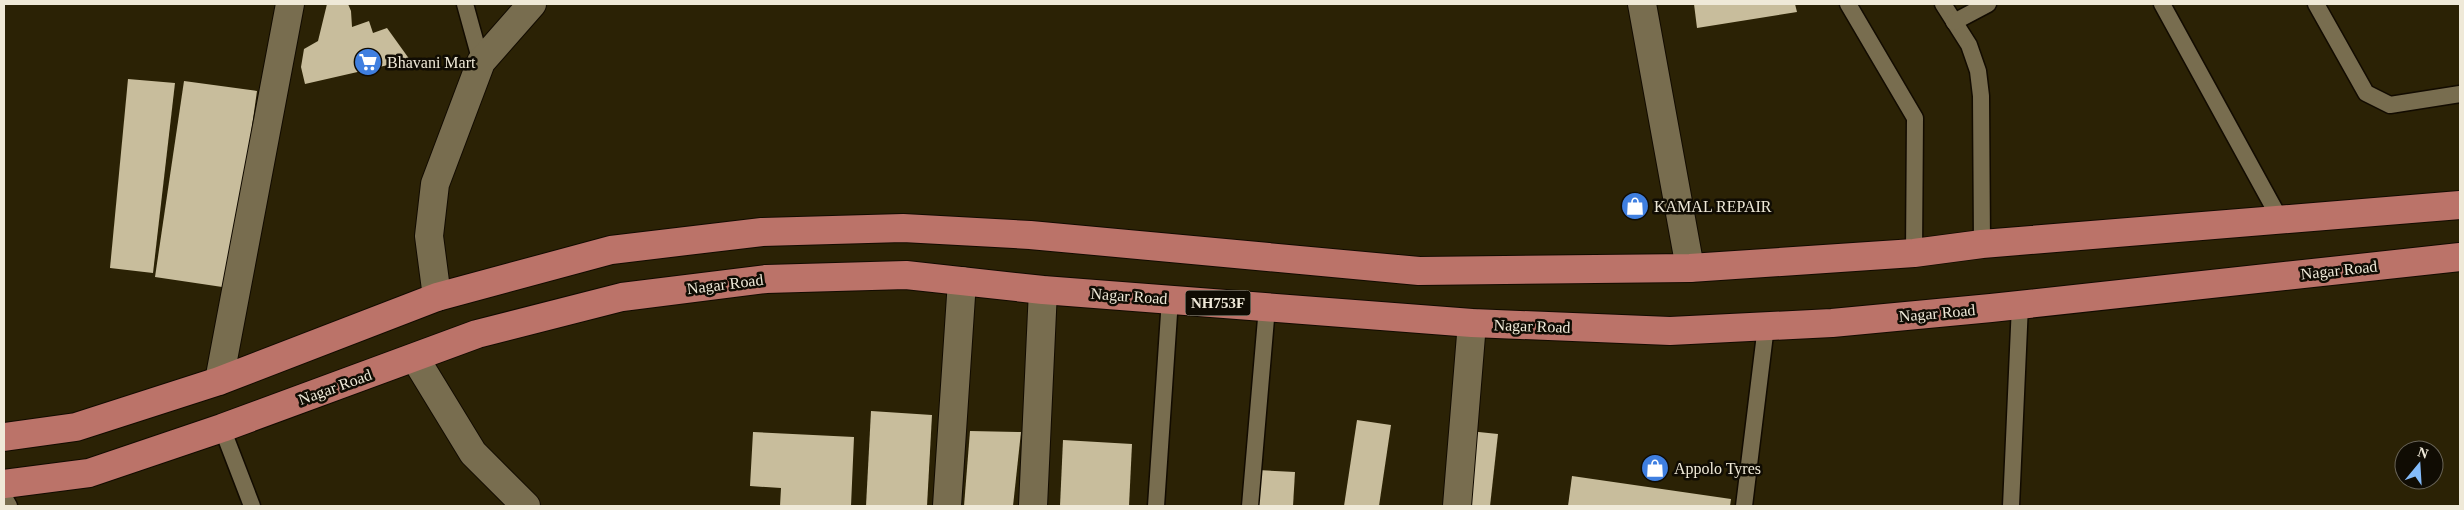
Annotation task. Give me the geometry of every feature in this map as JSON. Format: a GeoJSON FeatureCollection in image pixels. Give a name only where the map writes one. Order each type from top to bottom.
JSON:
{"type":"FeatureCollection","features":[{"type":"Feature","properties":{"kind":"highway"},"geometry":{"type":"LineString","coordinates":[[4,437],[76,427],[219,381],[437,297],[611,250],[762,232],[903,228],[1030,235],[1419,271],[1690,268],[1914,253],[1982,244],[2460,205]]}},
{"type":"Feature","properties":{"kind":"highway","name":"Nagar Road"},"geometry":{"type":"LineString","coordinates":[[4,484],[89,473],[222,428],[477,334],[622,297],[766,279],[906,275],[1043,290],[1472,323],[1670,330],[1832,323],[2020,306],[2460,257]]}},
{"type":"Feature","properties":{"kind":"street"},"geometry":{"type":"LineString","coordinates":[[219,381],[290,4]]}},
{"type":"Feature","properties":{"kind":"street"},"geometry":{"type":"LineString","coordinates":[[437,297],[429,236],[435,184],[481,62],[532,4]]}},
{"type":"Feature","properties":{"kind":"street"},"geometry":{"type":"LineString","coordinates":[[1642,4],[1690,268]]}},
{"type":"Feature","properties":{"kind":"street"},"geometry":{"type":"LineString","coordinates":[[947,506],[962,281]]}},
{"type":"Feature","properties":{"kind":"street"},"geometry":{"type":"LineString","coordinates":[[1033,506],[1043,290]]}},
{"type":"Feature","properties":{"kind":"street"},"geometry":{"type":"LineString","coordinates":[[1457,506],[1472,323]]}},
{"type":"Feature","properties":{"kind":"street"},"geometry":{"type":"LineString","coordinates":[[415,358],[473,453],[526,506]]}},
{"type":"Feature","properties":{"kind":"lane"},"geometry":{"type":"LineString","coordinates":[[465,4],[481,62]]}},
{"type":"Feature","properties":{"kind":"lane"},"geometry":{"type":"LineString","coordinates":[[1848,4],[1915,118],[1914,253]]}},
{"type":"Feature","properties":{"kind":"lane"},"geometry":{"type":"LineString","coordinates":[[1943,4],[1969,45],[1978,71],[1981,96],[1982,244]]}},
{"type":"Feature","properties":{"kind":"lane"},"geometry":{"type":"LineString","coordinates":[[1954,22],[1988,4]]}},
{"type":"Feature","properties":{"kind":"lane"},"geometry":{"type":"LineString","coordinates":[[2162,4],[2281,221]]}},
{"type":"Feature","properties":{"kind":"lane"},"geometry":{"type":"LineString","coordinates":[[2316,4],[2366,93],[2390,105],[2460,94]]}},
{"type":"Feature","properties":{"kind":"lane"},"geometry":{"type":"LineString","coordinates":[[1156,506],[1170,299]]}},
{"type":"Feature","properties":{"kind":"lane"},"geometry":{"type":"LineString","coordinates":[[2011,506],[2020,306]]}},
{"type":"Feature","properties":{"kind":"lane"},"geometry":{"type":"LineString","coordinates":[[1250,506],[1267,307]]}},
{"type":"Feature","properties":{"kind":"lane"},"geometry":{"type":"LineString","coordinates":[[1744,506],[1766,326]]}},
{"type":"Feature","properties":{"kind":"lane"},"geometry":{"type":"LineString","coordinates":[[222,428],[252,506]]}},
{"type":"Feature","properties":{"kind":"lane"},"geometry":{"type":"LineString","coordinates":[[4,497],[9,506]]}},
{"type":"Feature","properties":{"kind":"building"},"geometry":{"type":"Polygon","coordinates":[[[327,4],[348,4],[351,11],[352,27],[369,21],[373,33],[387,28],[410,60],[305,84],[301,67],[304,49],[318,41],[327,4]]]}},
{"type":"Feature","properties":{"kind":"building"},"geometry":{"type":"Polygon","coordinates":[[[1694,4],[1795,4],[1797,12],[1697,28],[1694,4]]]}},
{"type":"Feature","properties":{"kind":"building"},"geometry":{"type":"Polygon","coordinates":[[[128,79],[175,83],[153,273],[110,268],[128,79]]]}},
{"type":"Feature","properties":{"kind":"building"},"geometry":{"type":"Polygon","coordinates":[[[184,81],[257,91],[229,288],[155,277],[184,81]]]}},
{"type":"Feature","properties":{"kind":"building"},"geometry":{"type":"Polygon","coordinates":[[[871,411],[932,415],[927,506],[866,506],[871,411]]]}},
{"type":"Feature","properties":{"kind":"building"},"geometry":{"type":"Polygon","coordinates":[[[1357,420],[1391,425],[1379,506],[1344,506],[1357,420]]]}},
{"type":"Feature","properties":{"kind":"building"},"geometry":{"type":"Polygon","coordinates":[[[970,431],[1021,432],[1013,506],[964,506],[970,431]]]}},
{"type":"Feature","properties":{"kind":"building"},"geometry":{"type":"Polygon","coordinates":[[[1469,431],[1498,434],[1490,506],[1462,506],[1469,431]]]}},
{"type":"Feature","properties":{"kind":"building"},"geometry":{"type":"Polygon","coordinates":[[[753,432],[854,437],[851,506],[780,506],[781,488],[750,486],[753,432]]]}},
{"type":"Feature","properties":{"kind":"building"},"geometry":{"type":"Polygon","coordinates":[[[1063,440],[1132,444],[1129,506],[1060,506],[1063,440]]]}},
{"type":"Feature","properties":{"kind":"building"},"geometry":{"type":"Polygon","coordinates":[[[1258,470],[1295,472],[1293,506],[1257,506],[1258,470]]]}},
{"type":"Feature","properties":{"kind":"building"},"geometry":{"type":"Polygon","coordinates":[[[1572,476],[1731,499],[1730,506],[1568,506],[1572,476]]]}},
{"type":"Feature","properties":{"kind":"place","name":"Bhavani Mart"},"geometry":{"type":"Point","coordinates":[368,62]}},
{"type":"Feature","properties":{"kind":"place","name":"KAMAL REPAIR"},"geometry":{"type":"Point","coordinates":[1635,206]}},
{"type":"Feature","properties":{"kind":"place","name":"Appolo Tyres"},"geometry":{"type":"Point","coordinates":[1655,468]}}]}
